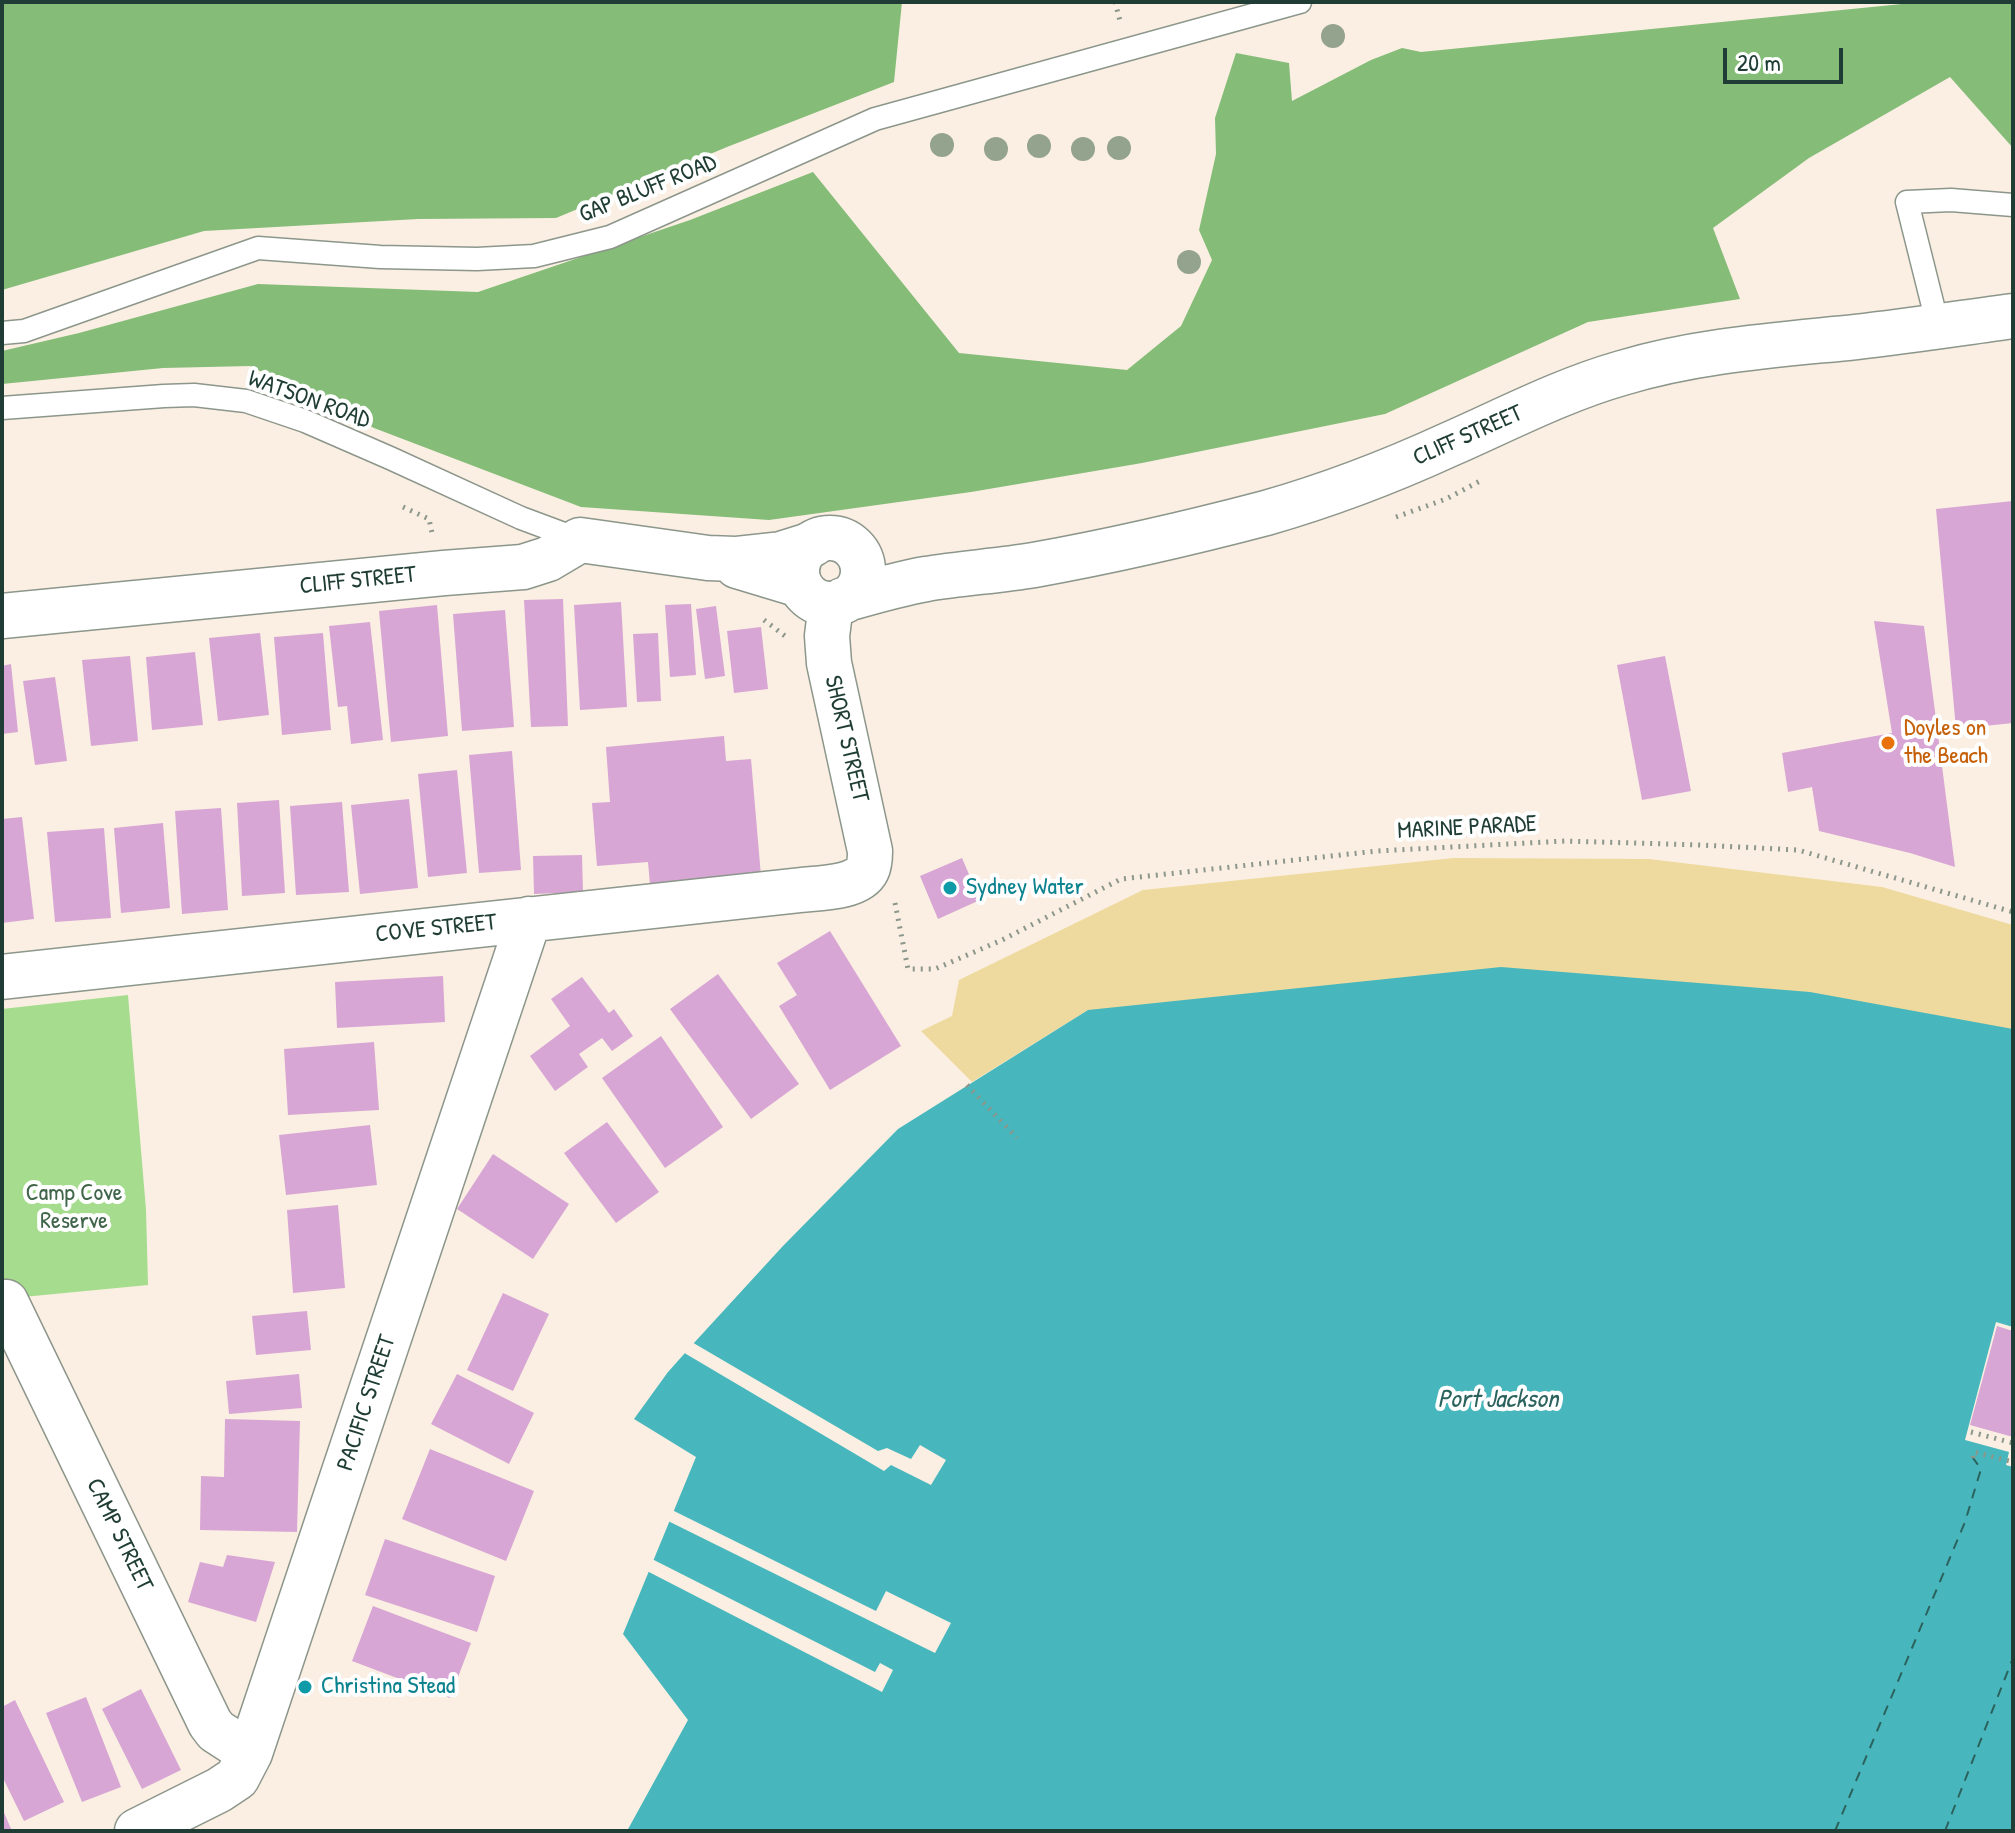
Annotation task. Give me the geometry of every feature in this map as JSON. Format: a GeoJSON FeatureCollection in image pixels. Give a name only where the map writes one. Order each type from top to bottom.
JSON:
{"type":"FeatureCollection","features":[{"type":"Feature","properties":{"kind":"street","name":"CLIFF STREET"},"geometry":{"type":"LineString","coordinates":[[825,596],[1095,554],[1266,512],[1391,471],[1549,400],[1619,373],[1660,362],[1717,352],[2013,316]]}},
{"type":"Feature","properties":{"kind":"street","name":"CLIFF STREET"},"geometry":{"type":"LineString","coordinates":[[813,544],[824,539],[840,539],[888,569],[905,576],[926,579]]}},
{"type":"Feature","properties":{"kind":"street","name":"CLIFF STREET"},"geometry":{"type":"LineString","coordinates":[[2,616],[523,567],[548,559],[580,540]]}},
{"type":"Feature","properties":{"kind":"street"},"geometry":{"type":"LineString","coordinates":[[580,540],[735,559],[781,554],[813,544]]}},
{"type":"Feature","properties":{"kind":"street","name":"SHORT STREET"},"geometry":{"type":"LineString","coordinates":[[813,544],[805,551],[798,566],[825,596],[829,663],[870,851],[866,872]]}},
{"type":"Feature","properties":{"kind":"street"},"geometry":{"type":"LineString","coordinates":[[708,558],[825,596],[855,592],[862,575],[861,560],[855,551]]}},
{"type":"Feature","properties":{"kind":"street","name":"COVE STREET"},"geometry":{"type":"LineString","coordinates":[[2,977],[836,886],[858,880],[866,872]]}},
{"type":"Feature","properties":{"kind":"street","name":"PACIFIC STREET"},"geometry":{"type":"LineString","coordinates":[[137,1831],[237,1778],[250,1753],[529,919]]}},
{"type":"Feature","properties":{"kind":"street","name":"CAMP STREET"},"geometry":{"type":"LineString","coordinates":[[6,1302],[210,1723],[216,1731],[250,1753]]}},
{"type":"Feature","properties":{"kind":"lane","name":"GAP BLUFF ROAD"},"geometry":{"type":"LineString","coordinates":[[2,333],[24,331],[258,248],[380,257],[477,259],[534,256],[610,237],[875,119],[1300,2]]}},
{"type":"Feature","properties":{"kind":"lane"},"geometry":{"type":"LineString","coordinates":[[1938,326],[1907,202],[1951,200],[2013,205]]}},
{"type":"Feature","properties":{"kind":"lane","name":"WATSON ROAD"},"geometry":{"type":"LineString","coordinates":[[2,408],[194,395],[246,401],[305,421],[521,518],[580,540]]}},
{"type":"Feature","properties":{"kind":"path"},"geometry":{"type":"LineString","coordinates":[[403,507],[429,519],[433,540]]}},
{"type":"Feature","properties":{"kind":"path","name":"MARINE PARADE"},"geometry":{"type":"LineString","coordinates":[[935,969],[1002,940],[1121,879],[1377,851],[1565,841],[1798,850],[2013,912]]}},
{"type":"Feature","properties":{"kind":"path"},"geometry":{"type":"LineString","coordinates":[[967,1085],[1017,1138]]}},
{"type":"Feature","properties":{"kind":"path"},"geometry":{"type":"LineString","coordinates":[[1971,1432],[2013,1443]]}},
{"type":"Feature","properties":{"kind":"path"},"geometry":{"type":"LineString","coordinates":[[1973,1458],[1974,1452],[2013,1462]]}},
{"type":"Feature","properties":{"kind":"green space"},"geometry":{"type":"Polygon","coordinates":[[[2,2],[902,2],[894,82],[556,218],[418,219],[204,231],[2,290],[2,2]]]}},
{"type":"Feature","properties":{"kind":"green space"},"geometry":{"type":"Polygon","coordinates":[[[1922,2],[2013,2],[2013,148],[1950,77],[1809,158],[1713,228],[1740,299],[1588,322],[1385,414],[1142,463],[971,492],[769,520],[581,507],[374,428],[250,366],[163,368],[2,384],[2,351],[258,284],[478,292],[690,220],[813,172],[959,353],[1127,370],[1181,326],[1212,260],[1199,230],[1216,154],[1215,118],[1236,53],[1289,63],[1292,101],[1371,60],[1402,48],[1421,52],[1922,2]]]}},
{"type":"Feature","properties":{"kind":"green space","name":"Camp Cove Reserve"},"geometry":{"type":"Polygon","coordinates":[[[128,995],[146,1210],[148,1285],[2,1299],[2,1009],[128,995]]]}},
{"type":"Feature","properties":{"kind":"sand"},"geometry":{"type":"Polygon","coordinates":[[[1454,858],[1649,859],[1882,887],[2013,925],[2013,1036],[1088,1010],[972,1082],[921,1031],[952,1016],[959,980],[1143,890],[1454,858]]]}},
{"type":"Feature","properties":{"kind":"water","name":"Port Jackson"},"geometry":{"type":"Polygon","coordinates":[[[1501,967],[1810,992],[2013,1029],[2013,1831],[627,1831],[688,1720],[623,1634],[696,1457],[634,1419],[693,1344],[782,1247],[898,1129],[1088,1010],[1501,967]]]}},
{"type":"Feature","properties":{"kind":"pier"},"geometry":{"type":"Polygon","coordinates":[[[1996,1322],[2013,1327],[2013,1467],[2006,1465],[2009,1452],[1965,1440],[1996,1322]]]}},
{"type":"Feature","properties":{"kind":"pier"},"geometry":{"type":"Polygon","coordinates":[[[690,1341],[878,1451],[887,1448],[911,1459],[920,1445],[946,1460],[931,1485],[891,1465],[884,1471],[681,1351],[690,1341]]]}},
{"type":"Feature","properties":{"kind":"pier"},"geometry":{"type":"Polygon","coordinates":[[[670,1509],[876,1611],[886,1591],[951,1623],[935,1653],[666,1520],[670,1509]]]}},
{"type":"Feature","properties":{"kind":"pier"},"geometry":{"type":"Polygon","coordinates":[[[650,1558],[875,1672],[880,1663],[893,1670],[882,1692],[645,1570],[650,1558]]]}},
{"type":"Feature","properties":{"kind":"building"},"geometry":{"type":"Polygon","coordinates":[[[2013,501],[2013,723],[1956,729],[1936,509],[2013,501]]]}},
{"type":"Feature","properties":{"kind":"building"},"geometry":{"type":"Polygon","coordinates":[[[563,599],[568,726],[531,727],[524,600],[563,599]]]}},
{"type":"Feature","properties":{"kind":"building"},"geometry":{"type":"Polygon","coordinates":[[[621,602],[627,707],[580,710],[574,605],[621,602]]]}},
{"type":"Feature","properties":{"kind":"building"},"geometry":{"type":"Polygon","coordinates":[[[691,604],[696,675],[670,677],[665,605],[691,604]]]}},
{"type":"Feature","properties":{"kind":"building"},"geometry":{"type":"Polygon","coordinates":[[[437,605],[448,736],[391,742],[379,611],[437,605]]]}},
{"type":"Feature","properties":{"kind":"building"},"geometry":{"type":"Polygon","coordinates":[[[716,606],[725,676],[705,679],[696,609],[716,606]]]}},
{"type":"Feature","properties":{"kind":"building"},"geometry":{"type":"Polygon","coordinates":[[[505,610],[514,727],[462,731],[453,614],[505,610]]]}},
{"type":"Feature","properties":{"kind":"building","name":"Doyles on the Beach"},"geometry":{"type":"Polygon","coordinates":[[[1874,621],[1924,626],[1955,867],[1819,831],[1812,787],[1788,792],[1782,753],[1892,733],[1874,621]]]}},
{"type":"Feature","properties":{"kind":"building"},"geometry":{"type":"Polygon","coordinates":[[[370,622],[383,740],[351,744],[347,706],[338,707],[329,626],[370,622]]]}},
{"type":"Feature","properties":{"kind":"building"},"geometry":{"type":"Polygon","coordinates":[[[761,627],[768,689],[734,693],[727,631],[761,627]]]}},
{"type":"Feature","properties":{"kind":"building"},"geometry":{"type":"Polygon","coordinates":[[[260,633],[269,715],[218,721],[209,638],[260,633]]]}},
{"type":"Feature","properties":{"kind":"building"},"geometry":{"type":"Polygon","coordinates":[[[323,633],[331,730],[282,735],[274,637],[323,633]]]}},
{"type":"Feature","properties":{"kind":"building"},"geometry":{"type":"Polygon","coordinates":[[[658,633],[661,701],[637,702],[633,634],[658,633]]]}},
{"type":"Feature","properties":{"kind":"building"},"geometry":{"type":"Polygon","coordinates":[[[195,652],[203,725],[152,730],[146,657],[195,652]]]}},
{"type":"Feature","properties":{"kind":"building"},"geometry":{"type":"Polygon","coordinates":[[[130,656],[138,741],[91,746],[82,660],[130,656]]]}},
{"type":"Feature","properties":{"kind":"building"},"geometry":{"type":"Polygon","coordinates":[[[1665,656],[1691,791],[1642,800],[1617,665],[1665,656]]]}},
{"type":"Feature","properties":{"kind":"building"},"geometry":{"type":"Polygon","coordinates":[[[11,664],[18,732],[2,734],[2,666],[11,664]]]}},
{"type":"Feature","properties":{"kind":"building"},"geometry":{"type":"Polygon","coordinates":[[[55,677],[67,761],[35,765],[23,681],[55,677]]]}},
{"type":"Feature","properties":{"kind":"building"},"geometry":{"type":"Polygon","coordinates":[[[724,736],[726,761],[751,759],[761,876],[650,885],[648,862],[597,866],[592,803],[610,802],[606,747],[724,736]]]}},
{"type":"Feature","properties":{"kind":"building"},"geometry":{"type":"Polygon","coordinates":[[[512,751],[521,870],[479,873],[469,755],[512,751]]]}},
{"type":"Feature","properties":{"kind":"building"},"geometry":{"type":"Polygon","coordinates":[[[457,770],[467,873],[428,877],[418,774],[457,770]]]}},
{"type":"Feature","properties":{"kind":"building"},"geometry":{"type":"Polygon","coordinates":[[[409,799],[418,888],[360,894],[351,805],[409,799]]]}},
{"type":"Feature","properties":{"kind":"building"},"geometry":{"type":"Polygon","coordinates":[[[279,800],[285,893],[242,896],[237,803],[279,800]]]}},
{"type":"Feature","properties":{"kind":"building"},"geometry":{"type":"Polygon","coordinates":[[[342,802],[349,892],[296,895],[290,806],[342,802]]]}},
{"type":"Feature","properties":{"kind":"building"},"geometry":{"type":"Polygon","coordinates":[[[221,808],[228,910],[182,914],[175,811],[221,808]]]}},
{"type":"Feature","properties":{"kind":"building"},"geometry":{"type":"Polygon","coordinates":[[[22,817],[34,919],[2,923],[2,819],[22,817]]]}},
{"type":"Feature","properties":{"kind":"building"},"geometry":{"type":"Polygon","coordinates":[[[163,823],[170,908],[121,913],[114,828],[163,823]]]}},
{"type":"Feature","properties":{"kind":"building"},"geometry":{"type":"Polygon","coordinates":[[[104,828],[111,918],[55,922],[47,832],[104,828]]]}},
{"type":"Feature","properties":{"kind":"building"},"geometry":{"type":"Polygon","coordinates":[[[582,855],[583,892],[534,894],[533,856],[582,855]]]}},
{"type":"Feature","properties":{"kind":"building","name":"Sydney Water"},"geometry":{"type":"Polygon","coordinates":[[[962,858],[980,900],[938,919],[920,876],[962,858]]]}},
{"type":"Feature","properties":{"kind":"building"},"geometry":{"type":"Polygon","coordinates":[[[830,931],[901,1046],[830,1090],[779,1006],[797,995],[777,963],[830,931]]]}},
{"type":"Feature","properties":{"kind":"building"},"geometry":{"type":"Polygon","coordinates":[[[718,974],[799,1084],[751,1119],[670,1009],[718,974]]]}},
{"type":"Feature","properties":{"kind":"building"},"geometry":{"type":"Polygon","coordinates":[[[443,976],[445,1022],[337,1028],[335,982],[443,976]]]}},
{"type":"Feature","properties":{"kind":"building"},"geometry":{"type":"Polygon","coordinates":[[[582,977],[609,1013],[614,1009],[633,1036],[612,1051],[602,1038],[579,1054],[588,1067],[555,1091],[530,1056],[570,1026],[551,999],[582,977]]]}},
{"type":"Feature","properties":{"kind":"building"},"geometry":{"type":"Polygon","coordinates":[[[661,1036],[723,1127],[665,1168],[602,1078],[661,1036]]]}},
{"type":"Feature","properties":{"kind":"building"},"geometry":{"type":"Polygon","coordinates":[[[374,1042],[379,1110],[288,1115],[284,1049],[374,1042]]]}},
{"type":"Feature","properties":{"kind":"building"},"geometry":{"type":"Polygon","coordinates":[[[607,1122],[659,1192],[616,1223],[564,1153],[607,1122]]]}},
{"type":"Feature","properties":{"kind":"building"},"geometry":{"type":"Polygon","coordinates":[[[370,1125],[377,1185],[286,1195],[279,1135],[370,1125]]]}},
{"type":"Feature","properties":{"kind":"building"},"geometry":{"type":"Polygon","coordinates":[[[493,1154],[569,1204],[533,1259],[457,1209],[493,1154]]]}},
{"type":"Feature","properties":{"kind":"building"},"geometry":{"type":"Polygon","coordinates":[[[338,1205],[345,1288],[293,1293],[287,1210],[338,1205]]]}},
{"type":"Feature","properties":{"kind":"building"},"geometry":{"type":"Polygon","coordinates":[[[503,1293],[549,1314],[513,1391],[467,1370],[503,1293]]]}},
{"type":"Feature","properties":{"kind":"building"},"geometry":{"type":"Polygon","coordinates":[[[307,1311],[311,1350],[256,1355],[252,1316],[307,1311]]]}},
{"type":"Feature","properties":{"kind":"building"},"geometry":{"type":"Polygon","coordinates":[[[1997,1326],[2013,1331],[2013,1437],[1970,1425],[1997,1326]]]}},
{"type":"Feature","properties":{"kind":"building"},"geometry":{"type":"Polygon","coordinates":[[[299,1374],[302,1408],[229,1414],[226,1381],[299,1374]]]}},
{"type":"Feature","properties":{"kind":"building"},"geometry":{"type":"Polygon","coordinates":[[[457,1374],[534,1413],[509,1464],[431,1424],[457,1374]]]}},
{"type":"Feature","properties":{"kind":"building"},"geometry":{"type":"Polygon","coordinates":[[[225,1419],[300,1421],[297,1532],[200,1530],[201,1476],[224,1477],[225,1419]]]}},
{"type":"Feature","properties":{"kind":"building"},"geometry":{"type":"Polygon","coordinates":[[[430,1449],[534,1491],[506,1561],[402,1519],[430,1449]]]}},
{"type":"Feature","properties":{"kind":"building"},"geometry":{"type":"Polygon","coordinates":[[[385,1539],[495,1576],[477,1632],[365,1595],[385,1539]]]}},
{"type":"Feature","properties":{"kind":"building"},"geometry":{"type":"Polygon","coordinates":[[[227,1555],[275,1562],[256,1622],[188,1602],[200,1562],[223,1567],[227,1555]]]}},
{"type":"Feature","properties":{"kind":"building"},"geometry":{"type":"Polygon","coordinates":[[[373,1606],[471,1643],[450,1698],[352,1661],[373,1606]]]}},
{"type":"Feature","properties":{"kind":"building"},"geometry":{"type":"Polygon","coordinates":[[[141,1689],[181,1770],[142,1789],[102,1709],[141,1689]]]}},
{"type":"Feature","properties":{"kind":"building"},"geometry":{"type":"Polygon","coordinates":[[[86,1697],[121,1787],[82,1802],[46,1713],[86,1697]]]}},
{"type":"Feature","properties":{"kind":"building"},"geometry":{"type":"Polygon","coordinates":[[[15,1700],[64,1802],[24,1821],[2,1776],[2,1707],[15,1700]]]}},
{"type":"Feature","properties":{"kind":"building"},"geometry":{"type":"Polygon","coordinates":[[[2,1808],[12,1831],[2,1831],[2,1808]]]}},
{"type":"Feature","properties":{"kind":"ferry route"},"geometry":{"type":"LineString","coordinates":[[1835,1831],[1965,1522],[1981,1469],[1973,1458]]}},
{"type":"Feature","properties":{"kind":"ferry route"},"geometry":{"type":"LineString","coordinates":[[1945,1831],[2013,1658]]}},
{"type":"Feature","properties":{"kind":"place","name":"Doyles on the Beach"},"geometry":{"type":"Point","coordinates":[1888,743]}},
{"type":"Feature","properties":{"kind":"place","name":"Sydney Water"},"geometry":{"type":"Point","coordinates":[950,888]}},
{"type":"Feature","properties":{"kind":"place","name":"Christina Stead"},"geometry":{"type":"Point","coordinates":[305,1687]}}]}
